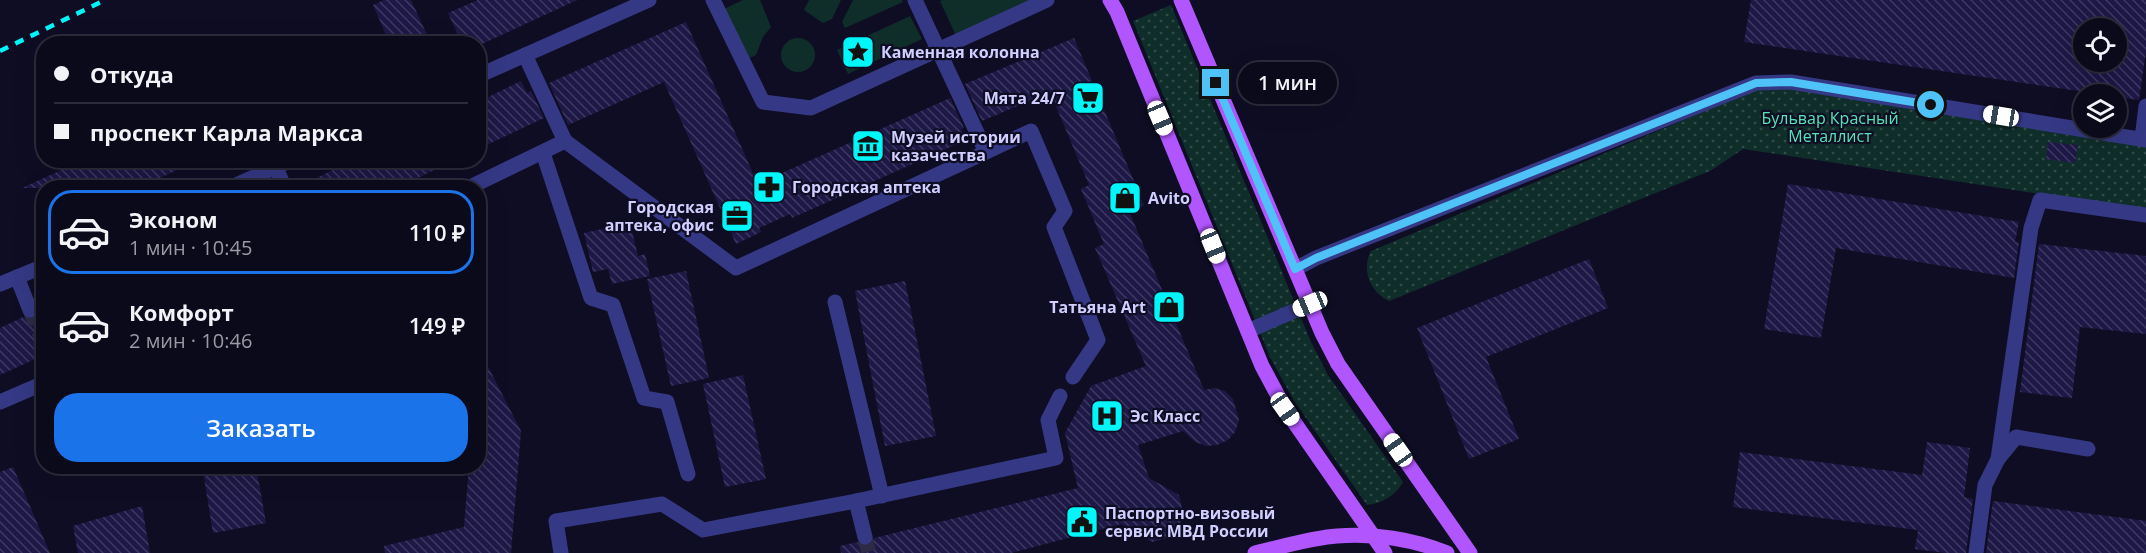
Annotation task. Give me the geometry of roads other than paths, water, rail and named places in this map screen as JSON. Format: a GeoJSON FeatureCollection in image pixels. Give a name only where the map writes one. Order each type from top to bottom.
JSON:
{"type":"FeatureCollection","features":[{"type":"Feature","properties":{"kind":"main road"},"geometry":{"type":"LineString","coordinates":[[1110,0],[1117,12],[1262,366],[1285,409],[1385,553]]}},
{"type":"Feature","properties":{"kind":"main road"},"geometry":{"type":"LineString","coordinates":[[1181,0],[1310,304],[1338,364],[1470,553]]}},
{"type":"Feature","properties":{"kind":"main road"},"geometry":{"type":"LineString","coordinates":[[1255,553],[1336,536],[1373,535],[1431,547],[1447,553]]}},
{"type":"Feature","properties":{"kind":"street"},"geometry":{"type":"LineString","coordinates":[[486,72],[649,0]]}},
{"type":"Feature","properties":{"kind":"street"},"geometry":{"type":"LineString","coordinates":[[713,0],[763,102],[811,108],[940,51],[1047,0]]}},
{"type":"Feature","properties":{"kind":"street"},"geometry":{"type":"LineString","coordinates":[[915,0],[986,152]]}},
{"type":"Feature","properties":{"kind":"street"},"geometry":{"type":"LineString","coordinates":[[525,55],[565,141],[736,268],[1031,131],[1065,211],[1054,226],[1098,340],[1073,377]]}},
{"type":"Feature","properties":{"kind":"street"},"geometry":{"type":"LineString","coordinates":[[1295,269],[1316,258],[1756,83],[1791,82],[2144,140],[2146,106]]}},
{"type":"Feature","properties":{"kind":"street"},"geometry":{"type":"LineString","coordinates":[[485,180],[565,141]]}},
{"type":"Feature","properties":{"kind":"street"},"geometry":{"type":"LineString","coordinates":[[543,153],[591,298],[613,305],[644,398],[667,402],[688,474]]}},
{"type":"Feature","properties":{"kind":"street"},"geometry":{"type":"LineString","coordinates":[[248,180],[276,168],[281,180]]}},
{"type":"Feature","properties":{"kind":"street"},"geometry":{"type":"LineString","coordinates":[[1998,459],[2031,228],[2040,200],[2146,215]]}},
{"type":"Feature","properties":{"kind":"street"},"geometry":{"type":"LineString","coordinates":[[0,284],[36,269]]}},
{"type":"Feature","properties":{"kind":"street"},"geometry":{"type":"LineString","coordinates":[[17,277],[30,310]]}},
{"type":"Feature","properties":{"kind":"street"},"geometry":{"type":"LineString","coordinates":[[835,302],[882,496]]}},
{"type":"Feature","properties":{"kind":"street"},"geometry":{"type":"LineString","coordinates":[[1248,331],[1310,304]]}},
{"type":"Feature","properties":{"kind":"street"},"geometry":{"type":"LineString","coordinates":[[0,402],[36,386]]}},
{"type":"Feature","properties":{"kind":"street"},"geometry":{"type":"LineString","coordinates":[[561,553],[556,521],[662,504],[703,530],[882,496],[1056,458],[1048,420],[1060,396]]}},
{"type":"Feature","properties":{"kind":"street"},"geometry":{"type":"LineString","coordinates":[[1976,553],[1985,485],[1998,459],[2016,437],[2088,449]]}},
{"type":"Feature","properties":{"kind":"street"},"geometry":{"type":"LineString","coordinates":[[855,501],[865,537]]}},
{"type":"Feature","properties":{"kind":"tunnel"},"geometry":{"type":"LineString","coordinates":[[30,310],[36,325]]}},
{"type":"Feature","properties":{"kind":"tunnel"},"geometry":{"type":"LineString","coordinates":[[865,537],[869,553]]}},
{"type":"Feature","properties":{"kind":"railway"},"geometry":{"type":"LineString","coordinates":[[0,51],[105,0]]}},
{"type":"Feature","properties":{"kind":"place","name":"Каменная колонна"},"geometry":{"type":"Point","coordinates":[858,52]}},
{"type":"Feature","properties":{"kind":"place","name":"Мята 24/7"},"geometry":{"type":"Point","coordinates":[1088,98]}},
{"type":"Feature","properties":{"kind":"place","name":"Музей истории казачества"},"geometry":{"type":"Point","coordinates":[868,146]}},
{"type":"Feature","properties":{"kind":"place","name":"Городская аптека"},"geometry":{"type":"Point","coordinates":[769,187]}},
{"type":"Feature","properties":{"kind":"place","name":"Avito"},"geometry":{"type":"Point","coordinates":[1125,198]}},
{"type":"Feature","properties":{"kind":"place","name":"Городская аптека, офис"},"geometry":{"type":"Point","coordinates":[737,216]}},
{"type":"Feature","properties":{"kind":"place","name":"Татьяна Art"},"geometry":{"type":"Point","coordinates":[1169,307]}},
{"type":"Feature","properties":{"kind":"place","name":"Эс Класс"},"geometry":{"type":"Point","coordinates":[1107,416]}},
{"type":"Feature","properties":{"kind":"place","name":"Паспортно-визовый сервис МВД России"},"geometry":{"type":"Point","coordinates":[1082,522]}},
{"type":"Feature","properties":{"kind":"park label","name":"Бульвар Красный Металлист"},"geometry":{"type":"Point","coordinates":[1830,127]}}]}
